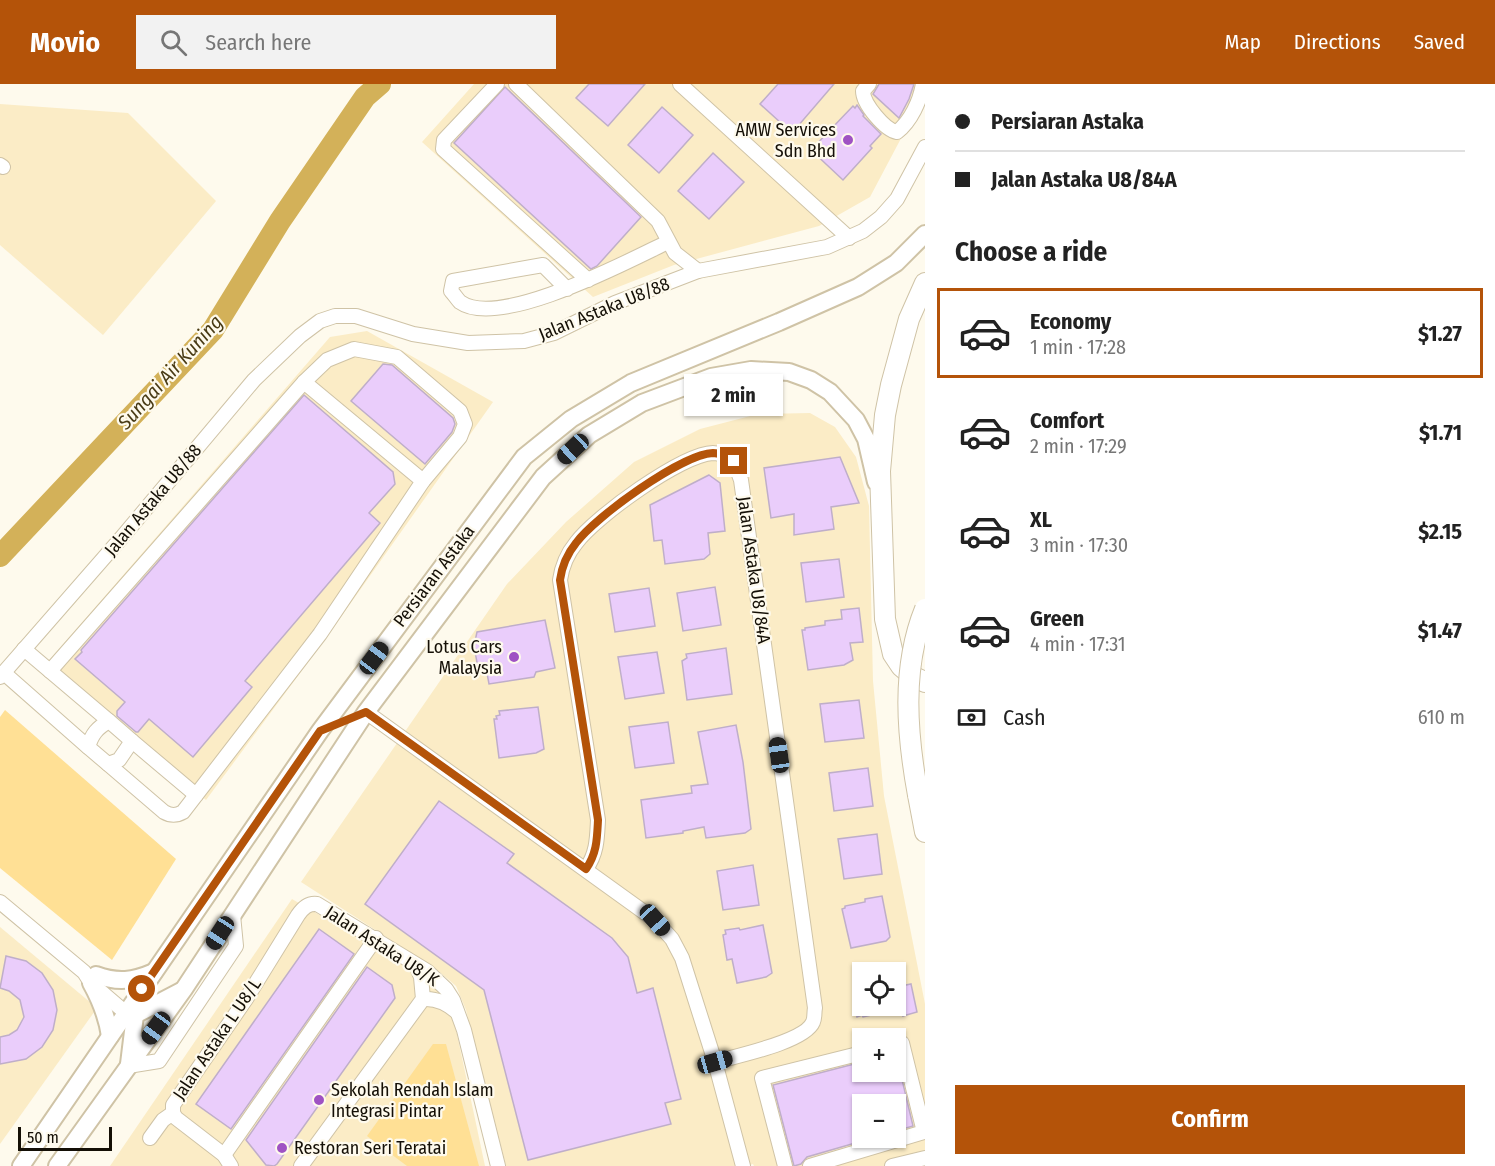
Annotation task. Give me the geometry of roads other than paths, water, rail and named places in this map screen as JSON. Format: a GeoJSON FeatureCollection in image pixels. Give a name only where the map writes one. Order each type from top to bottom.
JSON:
{"type":"FeatureCollection","features":[{"type":"Feature","properties":{"kind":"highway"},"geometry":{"type":"LineString","coordinates":[[925,283],[909,319],[891,385],[883,437],[880,498],[885,619],[893,654],[901,666],[914,677],[925,682]]}},
{"type":"Feature","properties":{"kind":"highway"},"geometry":{"type":"LineString","coordinates":[[925,609],[914,651],[908,690],[912,762],[925,832]]}},
{"type":"Feature","properties":{"kind":"main road","name":"Persiaran Astaka"},"geometry":{"type":"LineString","coordinates":[[21,1166],[110,1036],[130,1011],[154,972],[320,731],[524,457],[571,419],[631,383],[858,287],[896,263],[925,234]]}},
{"type":"Feature","properties":{"kind":"main road","name":"Persiaran Astaka"},"geometry":{"type":"LineString","coordinates":[[57,1166],[184,989],[366,712],[543,477],[589,435],[642,403],[711,377],[751,370],[789,372],[811,380],[835,396],[861,428],[866,438],[880,498]]}},
{"type":"Feature","properties":{"kind":"main road"},"geometry":{"type":"LineString","coordinates":[[320,731],[366,712]]}},
{"type":"Feature","properties":{"kind":"main road"},"geometry":{"type":"LineString","coordinates":[[90,977],[122,982],[139,979],[154,972]]}},
{"type":"Feature","properties":{"kind":"main road"},"geometry":{"type":"LineString","coordinates":[[90,977],[101,1000],[110,1036]]}},
{"type":"Feature","properties":{"kind":"main road"},"geometry":{"type":"LineString","coordinates":[[128,1066],[130,1011],[184,989]]}},
{"type":"Feature","properties":{"kind":"street"},"geometry":{"type":"LineString","coordinates":[[496,84],[444,140],[443,149],[588,280]]}},
{"type":"Feature","properties":{"kind":"street"},"geometry":{"type":"LineString","coordinates":[[516,84],[658,221],[675,253],[698,271]]}},
{"type":"Feature","properties":{"kind":"street"},"geometry":{"type":"LineString","coordinates":[[680,84],[849,238]]}},
{"type":"Feature","properties":{"kind":"street"},"geometry":{"type":"LineString","coordinates":[[869,84],[862,91],[867,105],[891,131],[897,132],[903,128],[915,108],[923,84]]}},
{"type":"Feature","properties":{"kind":"street","name":"Jalan Astaka U8/88"},"geometry":{"type":"LineString","coordinates":[[2,675],[254,380],[300,336],[320,321],[335,316],[356,316],[412,334],[468,344],[524,340],[554,333],[615,303],[698,271],[827,247],[863,231],[881,217],[897,199],[925,147]]}},
{"type":"Feature","properties":{"kind":"street"},"geometry":{"type":"LineString","coordinates":[[567,289],[543,265],[453,281],[451,291],[459,302],[471,307],[491,308],[528,302],[567,289],[588,280],[668,242]]}},
{"type":"Feature","properties":{"kind":"street"},"geometry":{"type":"LineString","coordinates":[[2,675],[170,815],[183,812],[320,634],[423,481],[460,437],[465,424],[460,411],[397,357],[354,349],[327,360],[304,382],[50,671]]}},
{"type":"Feature","properties":{"kind":"street"},"geometry":{"type":"LineString","coordinates":[[304,382],[423,481]]}},
{"type":"Feature","properties":{"kind":"street","name":"Jalan Astaka U8/84A"},"geometry":{"type":"LineString","coordinates":[[586,869],[594,857],[598,820],[560,580],[562,569],[577,542],[591,527],[634,492],[690,460],[711,453],[724,455],[734,461],[741,480],[815,1008],[813,1022],[806,1031],[789,1041],[715,1062]]}},
{"type":"Feature","properties":{"kind":"street"},"geometry":{"type":"LineString","coordinates":[[24,649],[196,795]]}},
{"type":"Feature","properties":{"kind":"street"},"geometry":{"type":"LineString","coordinates":[[366,712],[655,920],[672,939],[682,958],[715,1062],[743,1166]]}},
{"type":"Feature","properties":{"kind":"street"},"geometry":{"type":"LineString","coordinates":[[88,747],[92,735],[98,728],[109,722]]}},
{"type":"Feature","properties":{"kind":"street"},"geometry":{"type":"LineString","coordinates":[[108,764],[119,760],[132,741]]}},
{"type":"Feature","properties":{"kind":"street"},"geometry":{"type":"LineString","coordinates":[[0,902],[130,1011]]}},
{"type":"Feature","properties":{"kind":"street","name":"Jalan Astaka U8/K"},"geometry":{"type":"LineString","coordinates":[[312,903],[376,938],[438,979],[453,1000],[476,1076],[498,1166]]}},
{"type":"Feature","properties":{"kind":"street","name":"Jalan Astaka L U8/L"},"geometry":{"type":"LineString","coordinates":[[227,1160],[176,1118],[173,1105],[246,999],[298,915],[303,908],[312,903]]}},
{"type":"Feature","properties":{"kind":"street"},"geometry":{"type":"LineString","coordinates":[[128,1066],[159,1061],[236,946],[233,915]]}},
{"type":"Feature","properties":{"kind":"street"},"geometry":{"type":"LineString","coordinates":[[227,1160],[376,938]]}},
{"type":"Feature","properties":{"kind":"street"},"geometry":{"type":"LineString","coordinates":[[301,1166],[423,999],[421,977],[416,965]]}},
{"type":"Feature","properties":{"kind":"street"},"geometry":{"type":"LineString","coordinates":[[423,999],[430,998],[447,1004],[457,1012]]}},
{"type":"Feature","properties":{"kind":"street"},"geometry":{"type":"LineString","coordinates":[[785,1166],[762,1078],[852,1056]]}},
{"type":"Feature","properties":{"kind":"street"},"geometry":{"type":"LineString","coordinates":[[810,1166],[924,1132],[906,1059]]}},
{"type":"Feature","properties":{"kind":"street"},"geometry":{"type":"LineString","coordinates":[[150,1138],[163,1120],[173,1113]]}},
{"type":"Feature","properties":{"kind":"street"},"geometry":{"type":"LineString","coordinates":[[892,1166],[925,1158]]}},
{"type":"Feature","properties":{"kind":"waterway","name":"Sungai Air Kuning"},"geometry":{"type":"LineString","coordinates":[[0,556],[213,330],[280,221],[365,97],[380,84]]}},
{"type":"Feature","properties":{"kind":"place","name":"AMW Services Sdn Bhd"},"geometry":{"type":"Point","coordinates":[848,140]}},
{"type":"Feature","properties":{"kind":"place","name":"Lotus Cars Malaysia"},"geometry":{"type":"Point","coordinates":[514,657]}},
{"type":"Feature","properties":{"kind":"place","name":"Sekolah Rendah Islam Integrasi Pintar"},"geometry":{"type":"Point","coordinates":[319,1100]}},
{"type":"Feature","properties":{"kind":"place","name":"Restoran Seri Teratai"},"geometry":{"type":"Point","coordinates":[282,1148]}}]}
